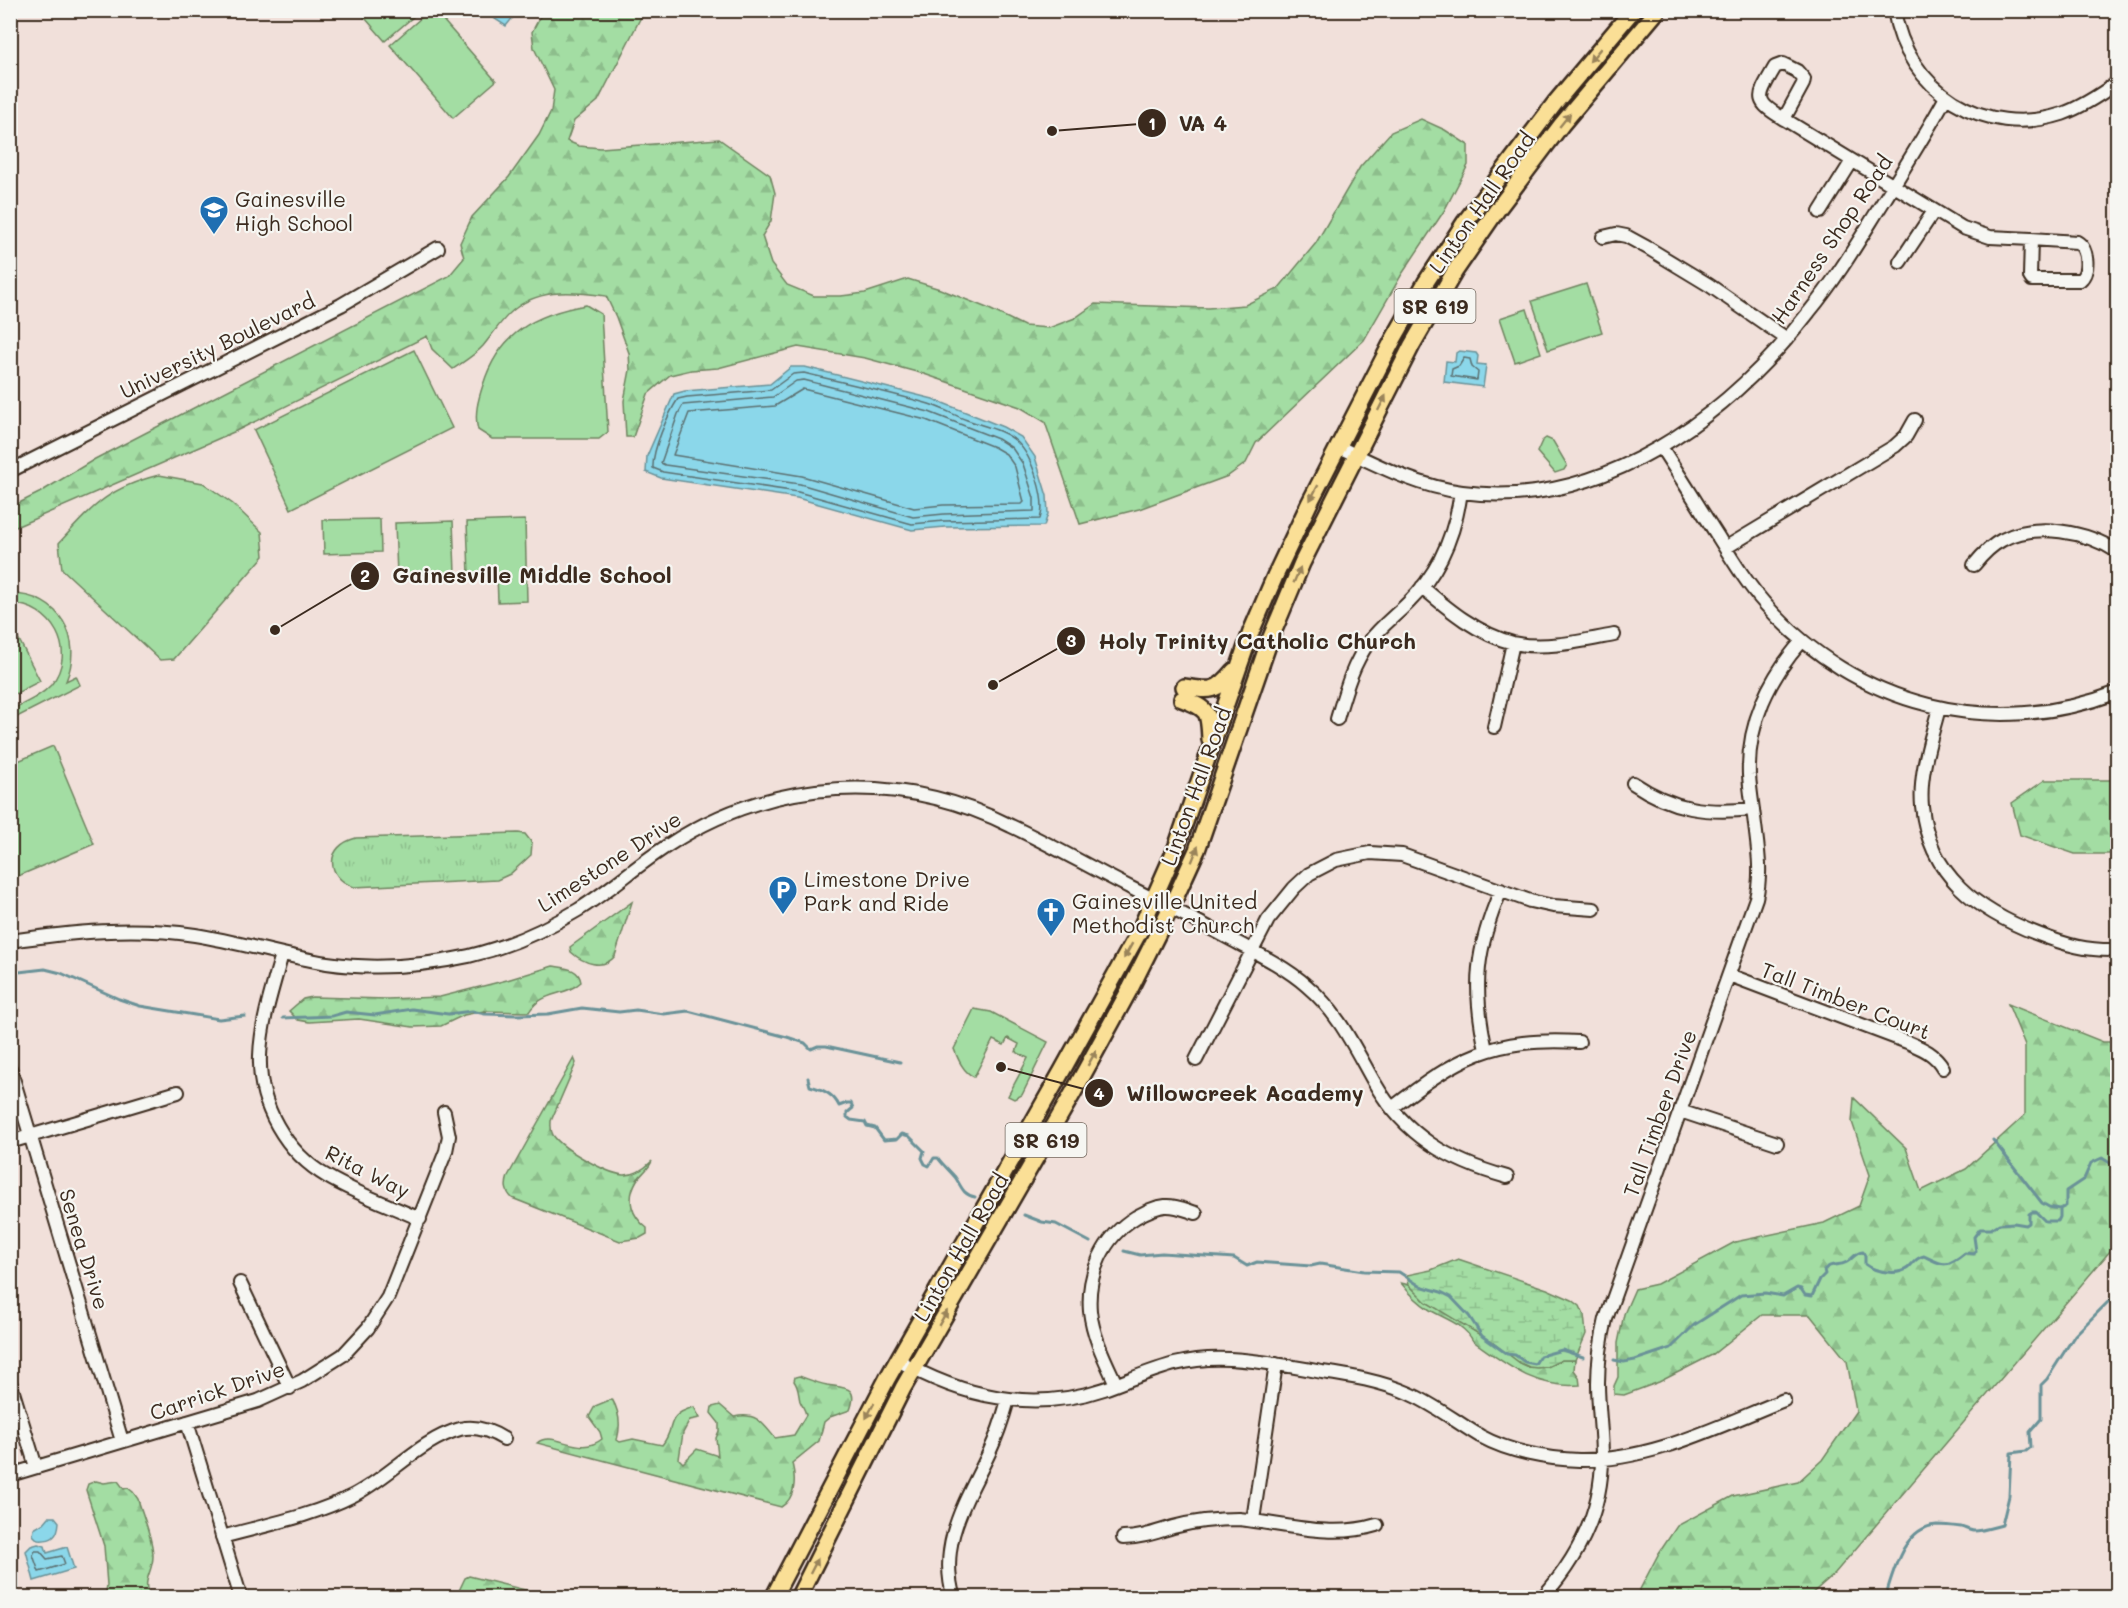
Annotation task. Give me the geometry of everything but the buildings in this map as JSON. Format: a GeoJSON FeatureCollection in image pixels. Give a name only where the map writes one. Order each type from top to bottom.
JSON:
{"type":"FeatureCollection","features":[{"type":"Feature","properties":{"kind":"main road","name":"Linton Hall Road"},"geometry":{"type":"LineString","coordinates":[[773,1598],[898,1360],[1140,930],[1176,848],[1240,664],[1279,567],[1393,340],[1426,282],[1465,222],[1541,121],[1633,10]]}},
{"type":"Feature","properties":{"kind":"main road","name":"Linton Hall Road"},"geometry":{"type":"LineString","coordinates":[[798,1598],[914,1369],[1073,1093],[1131,987],[1171,907],[1197,850],[1269,642],[1302,563],[1412,345],[1474,243],[1562,124],[1658,10]]}},
{"type":"Feature","properties":{"kind":"main road"},"geometry":{"type":"LineString","coordinates":[[1210,749],[1208,714],[1183,693],[1215,689],[1224,683],[1240,664]]}},
{"type":"Feature","properties":{"kind":"street"},"geometry":{"type":"LineString","coordinates":[[1894,10],[1902,42],[1909,57],[1925,79],[1946,97],[1976,113],[1994,118],[2028,120],[2061,114],[2079,107],[2118,82]]}},
{"type":"Feature","properties":{"kind":"street","name":"Harness Shop Road"},"geometry":{"type":"LineString","coordinates":[[1339,447],[1402,477],[1461,492],[1509,494],[1564,487],[1617,470],[1661,447],[1725,400],[1787,339],[1819,299],[1893,186],[1946,97]]}},
{"type":"Feature","properties":{"kind":"street"},"geometry":{"type":"LineString","coordinates":[[1784,119],[1974,233],[2002,238],[2031,239],[2077,242],[2082,244],[2086,262],[2084,278],[2080,280],[2032,280],[2030,277],[2031,239]]}},
{"type":"Feature","properties":{"kind":"street"},"geometry":{"type":"LineString","coordinates":[[1820,212],[1852,161]]}},
{"type":"Feature","properties":{"kind":"street"},"geometry":{"type":"LineString","coordinates":[[1900,262],[1934,211]]}},
{"type":"Feature","properties":{"kind":"street"},"geometry":{"type":"LineString","coordinates":[[1603,237],[1616,234],[1626,236],[1648,248],[1735,302],[1787,339]]}},
{"type":"Feature","properties":{"kind":"street","name":"University Boulevard"},"geometry":{"type":"LineString","coordinates":[[10,471],[341,305],[438,248]]}},
{"type":"Feature","properties":{"kind":"street"},"geometry":{"type":"LineString","coordinates":[[1725,548],[1894,446],[1906,436],[1915,420]]}},
{"type":"Feature","properties":{"kind":"street"},"geometry":{"type":"LineString","coordinates":[[1661,447],[1725,548],[1765,603],[1802,640],[1824,658],[1866,683],[1892,694],[1939,708],[1991,714],[2023,714],[2078,705],[2118,692]]}},
{"type":"Feature","properties":{"kind":"street"},"geometry":{"type":"LineString","coordinates":[[1337,719],[1351,673],[1368,643],[1422,587],[1445,550],[1453,530],[1461,492]]}},
{"type":"Feature","properties":{"kind":"street"},"geometry":{"type":"LineString","coordinates":[[1974,565],[1986,550],[2002,540],[2024,532],[2042,531],[2080,535],[2096,540],[2118,552]]}},
{"type":"Feature","properties":{"kind":"street"},"geometry":{"type":"LineString","coordinates":[[1422,587],[1473,626],[1513,643],[1547,645],[1614,634]]}},
{"type":"Feature","properties":{"kind":"street","name":"Tall Timber Drive"},"geometry":{"type":"LineString","coordinates":[[1542,1598],[1567,1566],[1588,1527],[1597,1504],[1602,1459],[1598,1385],[1601,1342],[1606,1319],[1756,898],[1760,869],[1749,774],[1757,714],[1778,671],[1802,640]]}},
{"type":"Feature","properties":{"kind":"street"},"geometry":{"type":"LineString","coordinates":[[1494,727],[1513,643]]}},
{"type":"Feature","properties":{"kind":"street"},"geometry":{"type":"LineString","coordinates":[[1939,708],[1923,774],[1922,808],[1933,845],[1953,880],[1973,901],[1993,914],[2023,928],[2082,949],[2118,950]]}},
{"type":"Feature","properties":{"kind":"street"},"geometry":{"type":"LineString","coordinates":[[1633,783],[1658,799],[1692,809],[1731,812],[1753,809]]}},
{"type":"Feature","properties":{"kind":"street","name":"Limestone Drive"},"geometry":{"type":"LineString","coordinates":[[10,941],[72,933],[192,934],[331,964],[363,967],[392,966],[470,956],[499,947],[576,911],[661,849],[715,819],[761,802],[808,792],[849,789],[901,790],[954,802],[1010,825],[1171,907],[1290,972],[1324,1002],[1349,1034],[1375,1084],[1405,1123],[1436,1149],[1469,1165],[1507,1177]]}},
{"type":"Feature","properties":{"kind":"street"},"geometry":{"type":"LineString","coordinates":[[1196,1060],[1268,920],[1294,888],[1319,868],[1353,855],[1371,853],[1402,855],[1553,906],[1594,909]]}},
{"type":"Feature","properties":{"kind":"street"},"geometry":{"type":"LineString","coordinates":[[1486,1050],[1481,1026],[1477,977],[1484,937],[1501,890]]}},
{"type":"Feature","properties":{"kind":"street","name":"Rita Way"},"geometry":{"type":"LineString","coordinates":[[282,954],[267,1011],[260,1057],[265,1093],[275,1122],[295,1150],[327,1177],[420,1219]]}},
{"type":"Feature","properties":{"kind":"street","name":"Tall Timber Court"},"geometry":{"type":"LineString","coordinates":[[1729,975],[1928,1051],[1943,1068]]}},
{"type":"Feature","properties":{"kind":"street"},"geometry":{"type":"LineString","coordinates":[[1392,1108],[1447,1069],[1486,1050],[1522,1042],[1579,1042]]}},
{"type":"Feature","properties":{"kind":"street","name":"Senea Drive"},"geometry":{"type":"LineString","coordinates":[[10,1068],[122,1442]]}},
{"type":"Feature","properties":{"kind":"street"},"geometry":{"type":"LineString","coordinates":[[10,1142],[178,1092]]}},
{"type":"Feature","properties":{"kind":"street"},"geometry":{"type":"LineString","coordinates":[[1680,1111],[1777,1143]]}},
{"type":"Feature","properties":{"kind":"street","name":"Carrick Drive"},"geometry":{"type":"LineString","coordinates":[[10,1475],[258,1401],[290,1388],[343,1355],[368,1328],[387,1297],[420,1219],[446,1151],[448,1136],[444,1112]]}},
{"type":"Feature","properties":{"kind":"street"},"geometry":{"type":"LineString","coordinates":[[1116,1384],[1097,1340],[1090,1310],[1091,1279],[1099,1257],[1119,1230],[1145,1212],[1166,1206],[1177,1206],[1196,1213]]}},
{"type":"Feature","properties":{"kind":"street"},"geometry":{"type":"LineString","coordinates":[[240,1283],[290,1388]]}},
{"type":"Feature","properties":{"kind":"street"},"geometry":{"type":"LineString","coordinates":[[898,1360],[914,1369],[974,1393],[1008,1400],[1053,1401],[1075,1397],[1153,1370],[1187,1361],[1228,1359],[1276,1364],[1386,1384],[1429,1404],[1483,1437],[1510,1448],[1558,1459],[1602,1459],[1652,1451],[1784,1400]]}},
{"type":"Feature","properties":{"kind":"street"},"geometry":{"type":"LineString","coordinates":[[1253,1520],[1276,1364]]}},
{"type":"Feature","properties":{"kind":"street"},"geometry":{"type":"LineString","coordinates":[[10,1382],[36,1467]]}},
{"type":"Feature","properties":{"kind":"street"},"geometry":{"type":"LineString","coordinates":[[954,1598],[948,1560],[953,1529],[990,1450],[1008,1400]]}},
{"type":"Feature","properties":{"kind":"street"},"geometry":{"type":"LineString","coordinates":[[187,1422],[241,1598]]}},
{"type":"Feature","properties":{"kind":"street"},"geometry":{"type":"LineString","coordinates":[[222,1537],[346,1499],[434,1441],[461,1429],[485,1429],[504,1439]]}},
{"type":"Feature","properties":{"kind":"street"},"geometry":{"type":"LineString","coordinates":[[1123,1538],[1137,1538],[1192,1523],[1239,1518],[1328,1532],[1346,1532],[1377,1525]]}},
{"type":"Feature","properties":{"kind":"green space"},"geometry":{"type":"Polygon","coordinates":[[[359,11],[420,11],[385,41],[359,11]]]}},
{"type":"Feature","properties":{"kind":"green space"},"geometry":{"type":"Polygon","coordinates":[[[429,11],[435,11],[496,81],[453,118],[390,45],[429,11]]]}},
{"type":"Feature","properties":{"kind":"green space"},"geometry":{"type":"Polygon","coordinates":[[[543,11],[644,11],[598,101],[574,121],[567,141],[579,146],[601,148],[719,139],[770,175],[775,193],[771,221],[762,236],[771,264],[787,285],[814,296],[865,293],[908,279],[987,308],[1024,326],[1049,328],[1075,318],[1095,304],[1208,308],[1245,305],[1278,289],[1316,243],[1360,167],[1391,132],[1421,119],[1445,130],[1468,145],[1468,165],[1444,211],[1402,274],[1364,340],[1256,443],[1246,463],[1228,476],[1139,509],[1080,524],[1045,422],[1020,407],[924,374],[865,358],[798,347],[718,368],[691,370],[670,375],[648,394],[633,437],[626,437],[624,401],[630,370],[629,353],[616,317],[606,296],[560,293],[537,297],[516,308],[502,321],[480,349],[453,369],[432,349],[427,336],[236,431],[11,529],[11,507],[95,459],[449,276],[464,258],[460,243],[472,217],[509,177],[539,135],[551,111],[554,90],[534,48],[532,32],[543,11]]]}},
{"type":"Feature","properties":{"kind":"green space"},"geometry":{"type":"Polygon","coordinates":[[[1586,284],[1602,332],[1548,350],[1532,301],[1586,284]]]}},
{"type":"Feature","properties":{"kind":"green space"},"geometry":{"type":"Polygon","coordinates":[[[586,305],[601,314],[608,432],[599,439],[492,439],[478,430],[477,408],[483,385],[490,367],[509,339],[535,321],[551,314],[586,305]]]}},
{"type":"Feature","properties":{"kind":"green space"},"geometry":{"type":"Polygon","coordinates":[[[1527,309],[1541,353],[1515,362],[1500,318],[1527,309]]]}},
{"type":"Feature","properties":{"kind":"green space"},"geometry":{"type":"Polygon","coordinates":[[[414,350],[452,428],[291,509],[254,430],[414,350]]]}},
{"type":"Feature","properties":{"kind":"green space"},"geometry":{"type":"Polygon","coordinates":[[[1546,438],[1553,441],[1567,465],[1564,470],[1555,473],[1537,452],[1546,438]]]}},
{"type":"Feature","properties":{"kind":"green space"},"geometry":{"type":"Polygon","coordinates":[[[159,475],[203,483],[233,504],[262,532],[264,556],[174,659],[160,660],[62,569],[59,543],[82,518],[114,492],[159,475]]]}},
{"type":"Feature","properties":{"kind":"green space"},"geometry":{"type":"Polygon","coordinates":[[[380,519],[381,552],[324,554],[323,520],[380,519]]]}},
{"type":"Feature","properties":{"kind":"green space"},"geometry":{"type":"Polygon","coordinates":[[[525,520],[527,601],[498,602],[497,574],[469,574],[467,522],[525,520]]]}},
{"type":"Feature","properties":{"kind":"green space"},"geometry":{"type":"Polygon","coordinates":[[[453,521],[455,573],[397,575],[395,523],[453,521]]]}},
{"type":"Feature","properties":{"kind":"green space"},"geometry":{"type":"Polygon","coordinates":[[[11,594],[28,596],[42,602],[54,610],[63,621],[72,649],[71,665],[66,681],[76,676],[80,685],[11,720],[11,710],[37,696],[51,685],[59,672],[62,658],[61,644],[49,621],[38,612],[25,606],[11,604],[11,594]]]}},
{"type":"Feature","properties":{"kind":"green space"},"geometry":{"type":"Polygon","coordinates":[[[10,622],[40,681],[11,696],[10,696],[10,622]]]}},
{"type":"Feature","properties":{"kind":"green space"},"geometry":{"type":"Polygon","coordinates":[[[53,746],[94,844],[11,879],[11,764],[53,746]]]}},
{"type":"Feature","properties":{"kind":"green space"},"geometry":{"type":"Polygon","coordinates":[[[2045,780],[2117,780],[2117,854],[2075,854],[2020,835],[2012,803],[2045,780]]]}},
{"type":"Feature","properties":{"kind":"green space"},"geometry":{"type":"Polygon","coordinates":[[[525,834],[532,843],[531,855],[510,874],[497,880],[354,887],[338,876],[332,862],[339,848],[356,838],[525,834]]]}},
{"type":"Feature","properties":{"kind":"green space"},"geometry":{"type":"Polygon","coordinates":[[[632,902],[615,956],[610,961],[593,964],[571,952],[570,947],[632,902]]]}},
{"type":"Feature","properties":{"kind":"green space"},"geometry":{"type":"Polygon","coordinates":[[[553,966],[574,971],[580,977],[581,982],[575,987],[540,1001],[529,1012],[484,1011],[464,1015],[441,1026],[413,1027],[359,1019],[309,1022],[298,1020],[289,1011],[303,999],[312,997],[387,999],[440,997],[553,966]]]}},
{"type":"Feature","properties":{"kind":"green space"},"geometry":{"type":"Polygon","coordinates":[[[2008,1004],[2103,1042],[2117,1042],[2117,1243],[1835,1573],[1808,1597],[1636,1597],[1659,1553],[1677,1526],[1733,1496],[1798,1482],[1822,1460],[1856,1411],[1847,1361],[1810,1315],[1762,1315],[1712,1355],[1659,1382],[1624,1395],[1614,1394],[1614,1386],[1618,1377],[1618,1343],[1624,1314],[1635,1289],[1657,1284],[1735,1242],[1824,1223],[1859,1206],[1870,1175],[1852,1122],[1854,1098],[1906,1148],[1921,1191],[1966,1169],[2025,1115],[2025,1045],[2008,1004]]]}},
{"type":"Feature","properties":{"kind":"green space"},"geometry":{"type":"Polygon","coordinates":[[[974,1009],[991,1012],[1048,1042],[1022,1095],[1014,1099],[1008,1096],[1028,1058],[1016,1052],[1019,1044],[1008,1038],[1004,1045],[993,1040],[974,1077],[961,1065],[954,1049],[974,1009]]]}},
{"type":"Feature","properties":{"kind":"green space"},"geometry":{"type":"Polygon","coordinates":[[[574,1058],[576,1063],[551,1121],[552,1133],[565,1147],[615,1173],[627,1175],[635,1173],[652,1161],[637,1180],[632,1193],[634,1212],[647,1228],[647,1234],[640,1238],[620,1241],[512,1198],[507,1190],[508,1176],[574,1058]]]}},
{"type":"Feature","properties":{"kind":"green space"},"geometry":{"type":"Polygon","coordinates":[[[1458,1259],[1547,1289],[1580,1306],[1584,1315],[1586,1334],[1575,1360],[1562,1360],[1547,1367],[1537,1368],[1520,1363],[1492,1342],[1426,1302],[1409,1285],[1407,1275],[1431,1270],[1458,1259]]]}},
{"type":"Feature","properties":{"kind":"green space"},"geometry":{"type":"Polygon","coordinates":[[[1401,1283],[1409,1285],[1426,1302],[1458,1320],[1529,1367],[1547,1367],[1562,1360],[1575,1360],[1574,1370],[1579,1377],[1580,1385],[1549,1383],[1522,1374],[1473,1341],[1465,1330],[1422,1304],[1401,1283]]]}},
{"type":"Feature","properties":{"kind":"green space"},"geometry":{"type":"Polygon","coordinates":[[[799,1376],[845,1388],[853,1396],[850,1410],[830,1417],[824,1422],[819,1441],[792,1463],[794,1488],[790,1499],[781,1507],[537,1443],[551,1439],[584,1446],[602,1439],[600,1432],[589,1417],[595,1406],[612,1399],[618,1414],[617,1440],[620,1442],[633,1439],[662,1445],[674,1418],[684,1410],[694,1407],[700,1418],[690,1420],[683,1433],[679,1459],[683,1463],[697,1449],[718,1456],[716,1438],[719,1423],[711,1413],[712,1407],[720,1405],[734,1417],[753,1417],[762,1423],[775,1438],[794,1435],[806,1415],[794,1381],[795,1377],[799,1376]]]}},
{"type":"Feature","properties":{"kind":"green space"},"geometry":{"type":"Polygon","coordinates":[[[96,1481],[104,1483],[118,1481],[124,1489],[128,1488],[138,1499],[153,1549],[147,1582],[151,1597],[105,1597],[107,1585],[104,1546],[86,1490],[88,1484],[96,1481]]]}},
{"type":"Feature","properties":{"kind":"green space"},"geometry":{"type":"Polygon","coordinates":[[[469,1576],[553,1597],[456,1597],[465,1578],[469,1576]]]}},
{"type":"Feature","properties":{"kind":"water"},"geometry":{"type":"Polygon","coordinates":[[[488,11],[518,11],[506,26],[488,11]]]}},
{"type":"Feature","properties":{"kind":"water"},"geometry":{"type":"Polygon","coordinates":[[[1459,351],[1476,353],[1477,364],[1486,365],[1483,387],[1444,382],[1446,361],[1455,362],[1456,353],[1459,351]]]}},
{"type":"Feature","properties":{"kind":"water"},"geometry":{"type":"Polygon","coordinates":[[[791,367],[805,367],[933,399],[1003,427],[1021,437],[1035,457],[1047,496],[1048,514],[1044,526],[945,527],[912,530],[797,498],[661,478],[646,472],[647,456],[674,394],[685,391],[770,384],[791,367]]]}},
{"type":"Feature","properties":{"kind":"water"},"geometry":{"type":"Polygon","coordinates":[[[49,1517],[55,1517],[59,1522],[56,1535],[51,1539],[38,1540],[33,1535],[34,1529],[49,1517]]]}},
{"type":"Feature","properties":{"kind":"water"},"geometry":{"type":"Polygon","coordinates":[[[38,1544],[45,1546],[47,1553],[67,1547],[74,1569],[34,1581],[26,1551],[38,1544]]]}},
{"type":"Feature","properties":{"kind":"waterway"},"geometry":{"type":"LineString","coordinates":[[10,973],[45,969],[61,973],[140,1006],[219,1019],[245,1016]]}},
{"type":"Feature","properties":{"kind":"waterway"},"geometry":{"type":"LineString","coordinates":[[283,1018],[332,1016],[346,1012],[375,1015],[412,1009],[448,1014],[472,1011],[485,1014],[517,1015],[548,1014],[582,1008],[619,1012],[636,1010],[664,1014],[688,1011],[787,1037],[805,1043],[811,1049],[826,1046],[900,1062]]}},
{"type":"Feature","properties":{"kind":"waterway"},"geometry":{"type":"LineString","coordinates":[[808,1078],[810,1086],[827,1093],[839,1106],[851,1103],[853,1108],[847,1113],[847,1117],[851,1120],[865,1122],[867,1126],[875,1128],[884,1140],[897,1139],[902,1134],[909,1136],[924,1151],[922,1158],[925,1164],[929,1166],[934,1158],[938,1158],[965,1192],[975,1197]]}},
{"type":"Feature","properties":{"kind":"waterway"},"geometry":{"type":"LineString","coordinates":[[1993,1140],[2042,1203],[2060,1209]]}},
{"type":"Feature","properties":{"kind":"waterway"},"geometry":{"type":"LineString","coordinates":[[1614,1360],[1624,1362],[1635,1360],[1671,1348],[1694,1325],[1741,1295],[1765,1293],[1783,1296],[1797,1288],[1801,1289],[1805,1295],[1812,1296],[1825,1274],[1824,1270],[1832,1265],[1847,1262],[1863,1252],[1865,1264],[1869,1267],[1893,1272],[1908,1268],[1924,1256],[1945,1264],[1965,1253],[1974,1254],[1976,1251],[1974,1237],[1980,1229],[1991,1229],[1999,1224],[2026,1225],[2029,1223],[2029,1214],[2032,1212],[2036,1212],[2045,1221],[2058,1221],[2060,1209],[2066,1206],[2066,1191],[2084,1179],[2091,1163],[2102,1158],[2118,1168]]}},
{"type":"Feature","properties":{"kind":"waterway"},"geometry":{"type":"LineString","coordinates":[[1024,1215],[1042,1222],[1056,1224],[1090,1242]]}},
{"type":"Feature","properties":{"kind":"waterway"},"geometry":{"type":"LineString","coordinates":[[1124,1251],[1140,1255],[1162,1253],[1234,1258],[1247,1266],[1257,1262],[1311,1266],[1320,1264],[1364,1271],[1399,1272],[1420,1286],[1451,1297],[1469,1316],[1482,1336],[1507,1354],[1535,1364],[1540,1356],[1562,1350],[1583,1357]]}},
{"type":"Feature","properties":{"kind":"waterway"},"geometry":{"type":"LineString","coordinates":[[1885,1598],[1901,1553],[1908,1542],[1925,1528],[1946,1525],[1974,1531],[2002,1525],[2009,1496],[2011,1453],[2026,1451],[2031,1447],[2030,1432],[2041,1419],[2041,1385],[2075,1335],[2118,1292]]}},
{"type":"Feature","properties":{"kind":"place","name":"VA 4"},"geometry":{"type":"Point","coordinates":[1052,131]}},
{"type":"Feature","properties":{"kind":"place","name":"Gainesville High School"},"geometry":{"type":"Point","coordinates":[214,236]}},
{"type":"Feature","properties":{"kind":"place","name":"Gainesville Middle School"},"geometry":{"type":"Point","coordinates":[275,630]}},
{"type":"Feature","properties":{"kind":"place","name":"Holy Trinity Catholic Church"},"geometry":{"type":"Point","coordinates":[993,685]}},
{"type":"Feature","properties":{"kind":"place","name":"Limestone Drive Park and Ride"},"geometry":{"type":"Point","coordinates":[783,916]}},
{"type":"Feature","properties":{"kind":"place","name":"Gainesville United Methodist Church"},"geometry":{"type":"Point","coordinates":[1051,938]}},
{"type":"Feature","properties":{"kind":"place","name":"Willowcreek Academy"},"geometry":{"type":"Point","coordinates":[1001,1067]}}]}
